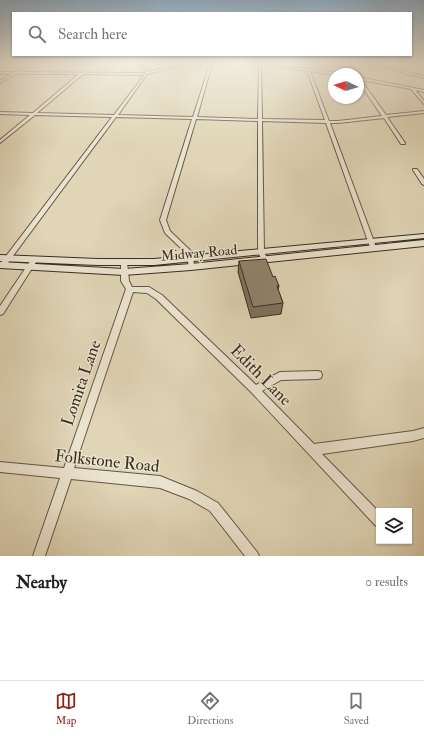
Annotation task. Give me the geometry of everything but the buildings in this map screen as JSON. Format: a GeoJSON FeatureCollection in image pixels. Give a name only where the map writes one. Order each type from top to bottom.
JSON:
{"type":"FeatureCollection","features":[{"type":"Feature","properties":{"kind":"main road","name":"Midway Road"},"geometry":{"type":"LineString","coordinates":[[33,263],[124,272],[265,260],[424,236]]}},
{"type":"Feature","properties":{"kind":"main road","name":"Midway Road"},"geometry":{"type":"LineString","coordinates":[[2,262],[154,262],[189,257],[371,244],[424,243]]}},
{"type":"Feature","properties":{"kind":"street"},"geometry":{"type":"LineString","coordinates":[[0,142],[63,90]]}},
{"type":"Feature","properties":{"kind":"street"},"geometry":{"type":"LineString","coordinates":[[2,262],[135,90]]}},
{"type":"Feature","properties":{"kind":"street"},"geometry":{"type":"LineString","coordinates":[[191,267],[189,257],[190,252],[167,232],[163,220],[203,90]]}},
{"type":"Feature","properties":{"kind":"street"},"geometry":{"type":"LineString","coordinates":[[260,90],[261,252],[265,260]]}},
{"type":"Feature","properties":{"kind":"street"},"geometry":{"type":"LineString","coordinates":[[315,90],[371,244]]}},
{"type":"Feature","properties":{"kind":"street"},"geometry":{"type":"LineString","coordinates":[[366,90],[403,143]]}},
{"type":"Feature","properties":{"kind":"street"},"geometry":{"type":"LineString","coordinates":[[413,90],[424,103]]}},
{"type":"Feature","properties":{"kind":"street"},"geometry":{"type":"LineString","coordinates":[[0,113],[326,122],[357,121],[424,112]]}},
{"type":"Feature","properties":{"kind":"street"},"geometry":{"type":"LineString","coordinates":[[415,170],[424,183]]}},
{"type":"Feature","properties":{"kind":"street"},"geometry":{"type":"LineString","coordinates":[[124,262],[125,281],[130,289]]}},
{"type":"Feature","properties":{"kind":"street"},"geometry":{"type":"LineString","coordinates":[[0,312],[33,263]]}},
{"type":"Feature","properties":{"kind":"street","name":"Edith Lane"},"geometry":{"type":"LineString","coordinates":[[130,289],[149,290],[160,298],[255,390],[376,518]]}},
{"type":"Feature","properties":{"kind":"street","name":"Lomita Lane"},"geometry":{"type":"LineString","coordinates":[[39,556],[130,289]]}},
{"type":"Feature","properties":{"kind":"street"},"geometry":{"type":"LineString","coordinates":[[255,390],[280,376],[318,375]]}},
{"type":"Feature","properties":{"kind":"street"},"geometry":{"type":"LineString","coordinates":[[311,450],[413,436],[424,433]]}},
{"type":"Feature","properties":{"kind":"street","name":"Folkstone Road"},"geometry":{"type":"LineString","coordinates":[[0,467],[160,482],[193,495],[214,507],[251,555]]}}]}
